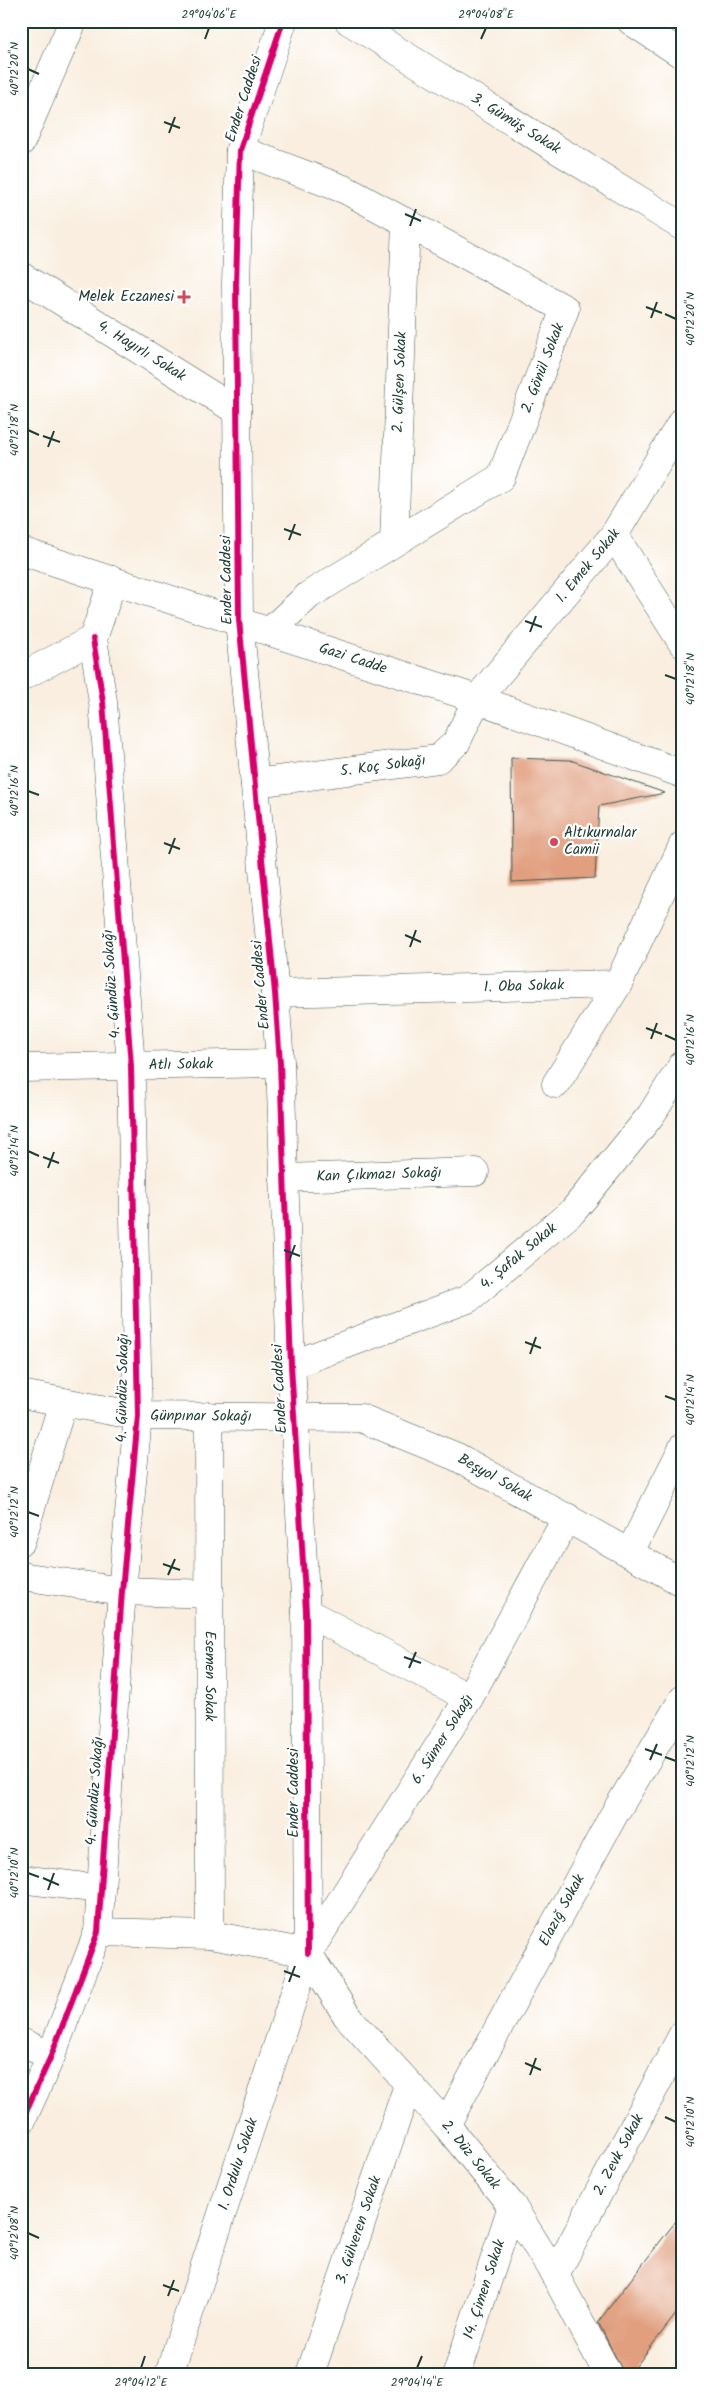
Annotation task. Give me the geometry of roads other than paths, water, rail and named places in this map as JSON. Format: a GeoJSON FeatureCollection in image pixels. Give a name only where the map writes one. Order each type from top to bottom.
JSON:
{"type":"FeatureCollection","features":[{"type":"Feature","properties":{"kind":"street"},"geometry":{"type":"LineString","coordinates":[[21,142],[73,21]]}},
{"type":"Feature","properties":{"kind":"street","name":"Ender Caddesi"},"geometry":{"type":"LineString","coordinates":[[283,21],[240,150],[236,284],[239,620],[275,992],[280,1063],[291,1365],[306,1612],[308,1954]]}},
{"type":"Feature","properties":{"kind":"street","name":"3. Gümüş Sokak"},"geometry":{"type":"LineString","coordinates":[[349,21],[683,227]]}},
{"type":"Feature","properties":{"kind":"street"},"geometry":{"type":"LineString","coordinates":[[631,21],[683,55]]}},
{"type":"Feature","properties":{"kind":"street","name":"2. Gönül Sokak"},"geometry":{"type":"LineString","coordinates":[[240,150],[346,190],[565,309],[501,477],[309,595],[270,631]]}},
{"type":"Feature","properties":{"kind":"street","name":"2. Gülşen Sokak"},"geometry":{"type":"LineString","coordinates":[[394,542],[406,222]]}},
{"type":"Feature","properties":{"kind":"street","name":"4. Hayırlı Sokak"},"geometry":{"type":"LineString","coordinates":[[21,276],[237,411]]}},
{"type":"Feature","properties":{"kind":"street","name":"1. Emek Sokak"},"geometry":{"type":"LineString","coordinates":[[476,699],[614,535],[683,420]]}},
{"type":"Feature","properties":{"kind":"street"},"geometry":{"type":"LineString","coordinates":[[614,535],[683,644]]}},
{"type":"Feature","properties":{"kind":"street","name":"Gazi Cadde"},"geometry":{"type":"LineString","coordinates":[[21,551],[239,620],[476,699],[683,774]]}},
{"type":"Feature","properties":{"kind":"street"},"geometry":{"type":"LineString","coordinates":[[21,677],[93,639],[112,580]]}},
{"type":"Feature","properties":{"kind":"street","name":"4. Gündüz Sokağı"},"geometry":{"type":"LineString","coordinates":[[21,2122],[51,2056],[98,1932],[122,1591],[138,1416],[131,1066],[102,702],[93,639]]}},
{"type":"Feature","properties":{"kind":"street","name":"5. Koç Sokağı"},"geometry":{"type":"LineString","coordinates":[[255,783],[438,759],[456,743],[476,699]]}},
{"type":"Feature","properties":{"kind":"street"},"geometry":{"type":"LineString","coordinates":[[556,1084],[618,984],[683,845]]}},
{"type":"Feature","properties":{"kind":"street","name":"1. Oba Sokak"},"geometry":{"type":"LineString","coordinates":[[275,992],[618,984]]}},
{"type":"Feature","properties":{"kind":"street","name":"Atlı Sokak"},"geometry":{"type":"LineString","coordinates":[[21,1068],[280,1063]]}},
{"type":"Feature","properties":{"kind":"street","name":"4. Şafak Sokak"},"geometry":{"type":"LineString","coordinates":[[291,1365],[468,1299],[573,1211],[651,1115],[683,1064]]}},
{"type":"Feature","properties":{"kind":"street","name":"Kan Çıkmazı Sokağı"},"geometry":{"type":"LineString","coordinates":[[284,1178],[475,1172]]}},
{"type":"Feature","properties":{"kind":"street","name":"Günpınar Sokağı"},"geometry":{"type":"LineString","coordinates":[[21,1394],[138,1416],[294,1416]]}},
{"type":"Feature","properties":{"kind":"street"},"geometry":{"type":"LineString","coordinates":[[21,1542],[31,1474],[63,1402]]}},
{"type":"Feature","properties":{"kind":"street","name":"Esemen Sokak"},"geometry":{"type":"LineString","coordinates":[[209,1416],[210,1936]]}},
{"type":"Feature","properties":{"kind":"street","name":"Beşyol Sokak"},"geometry":{"type":"LineString","coordinates":[[294,1416],[361,1418],[457,1457],[683,1583]]}},
{"type":"Feature","properties":{"kind":"street"},"geometry":{"type":"LineString","coordinates":[[630,1552],[683,1447]]}},
{"type":"Feature","properties":{"kind":"street","name":"6. Sümer Sokağı"},"geometry":{"type":"LineString","coordinates":[[308,1954],[469,1698],[567,1517]]}},
{"type":"Feature","properties":{"kind":"street"},"geometry":{"type":"LineString","coordinates":[[21,1576],[122,1591],[210,1594]]}},
{"type":"Feature","properties":{"kind":"street"},"geometry":{"type":"LineString","coordinates":[[306,1612],[469,1698]]}},
{"type":"Feature","properties":{"kind":"street","name":"Elazığ Sokak"},"geometry":{"type":"LineString","coordinates":[[446,2125],[612,1818],[683,1699]]}},
{"type":"Feature","properties":{"kind":"street"},"geometry":{"type":"LineString","coordinates":[[21,1879],[100,1889]]}},
{"type":"Feature","properties":{"kind":"street"},"geometry":{"type":"LineString","coordinates":[[98,1932],[210,1936],[308,1954]]}},
{"type":"Feature","properties":{"kind":"street","name":"2. Düz Sokak"},"geometry":{"type":"LineString","coordinates":[[308,1954],[347,2016],[446,2125],[512,2206],[556,2275],[608,2374]]}},
{"type":"Feature","properties":{"kind":"street","name":"1. Ordulu Sokak"},"geometry":{"type":"LineString","coordinates":[[169,2374],[308,1954]]}},
{"type":"Feature","properties":{"kind":"street","name":"2. Zevk Sokak"},"geometry":{"type":"LineString","coordinates":[[556,2275],[683,2034]]}},
{"type":"Feature","properties":{"kind":"street"},"geometry":{"type":"LineString","coordinates":[[21,2042],[51,2056]]}},
{"type":"Feature","properties":{"kind":"street","name":"3. Gülveren Sokak"},"geometry":{"type":"LineString","coordinates":[[310,2374],[408,2085]]}},
{"type":"Feature","properties":{"kind":"street","name":"14. Çimen Sokak"},"geometry":{"type":"LineString","coordinates":[[457,2374],[512,2206]]}},
{"type":"Feature","properties":{"kind":"place","name":"Melek Eczanesi"},"geometry":{"type":"Point","coordinates":[184,297]}},
{"type":"Feature","properties":{"kind":"place","name":"Altıkurnalar Camii"},"geometry":{"type":"Point","coordinates":[554,842]}}]}
